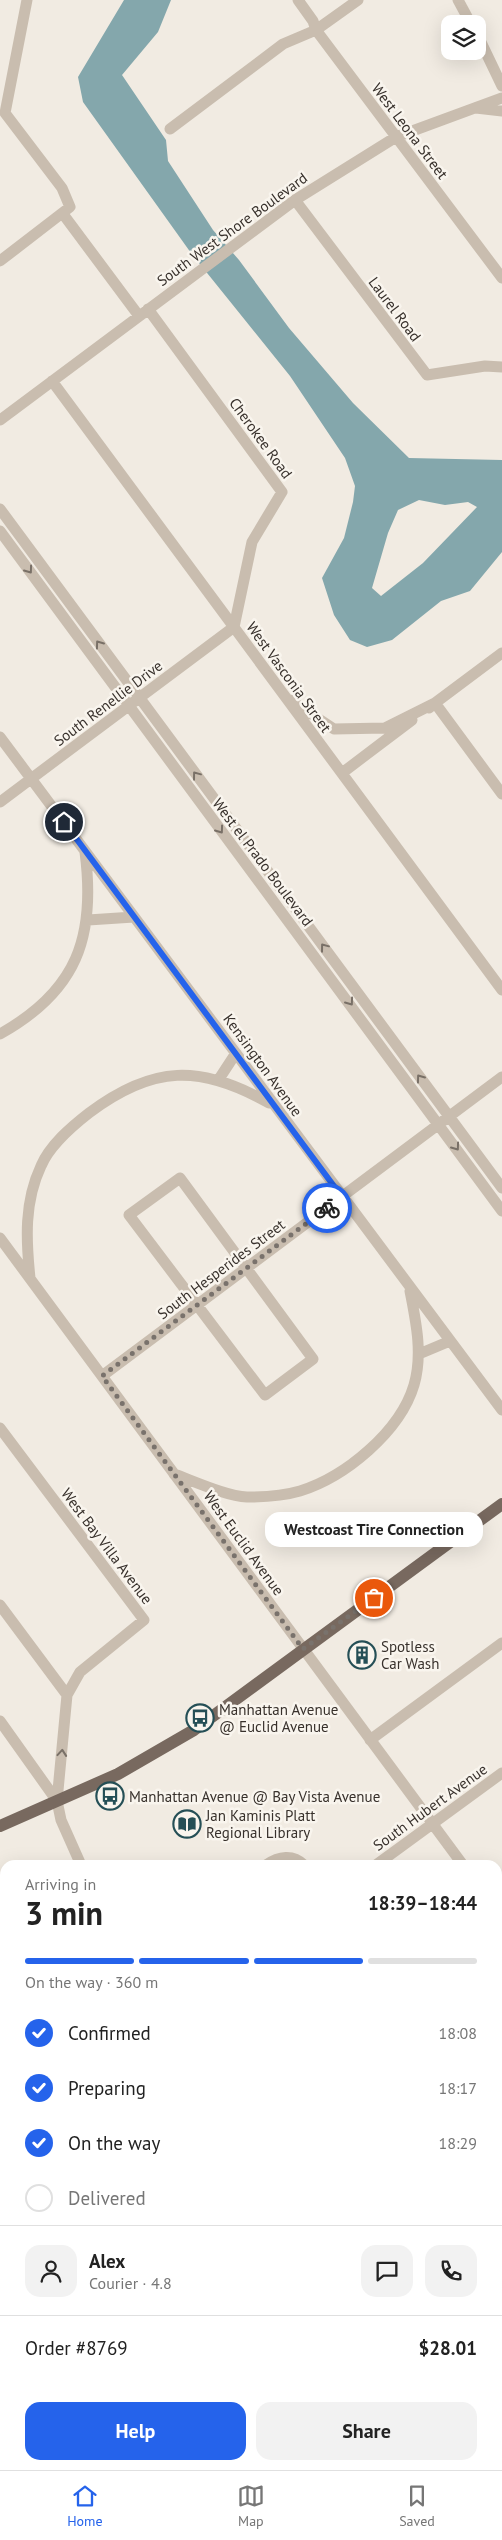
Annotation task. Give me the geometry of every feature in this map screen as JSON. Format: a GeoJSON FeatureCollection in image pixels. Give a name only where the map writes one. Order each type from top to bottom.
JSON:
{"type":"FeatureCollection","features":[{"type":"Feature","properties":{"kind":"main road"},"geometry":{"type":"LineString","coordinates":[[0,1826],[118,1774],[186,1735],[243,1696],[303,1649],[502,1504]]}},
{"type":"Feature","properties":{"kind":"street"},"geometry":{"type":"LineString","coordinates":[[0,261],[70,207],[62,188],[3,115],[27,0]]}},
{"type":"Feature","properties":{"kind":"street","name":"West Leona Street"},"geometry":{"type":"LineString","coordinates":[[298,0],[313,21],[316,30],[502,278]]}},
{"type":"Feature","properties":{"kind":"street"},"geometry":{"type":"LineString","coordinates":[[170,129],[283,44],[316,30],[358,0]]}},
{"type":"Feature","properties":{"kind":"street"},"geometry":{"type":"LineString","coordinates":[[458,0],[466,15]]}},
{"type":"Feature","properties":{"kind":"street"},"geometry":{"type":"LineString","coordinates":[[486,53],[502,86]]}},
{"type":"Feature","properties":{"kind":"street","name":"South West Shore Boulevard"},"geometry":{"type":"LineString","coordinates":[[0,420],[294,200],[396,137],[502,98]]}},
{"type":"Feature","properties":{"kind":"street"},"geometry":{"type":"LineString","coordinates":[[474,108],[502,111]]}},
{"type":"Feature","properties":{"kind":"street","name":"Laurel Road"},"geometry":{"type":"LineString","coordinates":[[294,200],[427,375],[484,366],[502,367]]}},
{"type":"Feature","properties":{"kind":"street"},"geometry":{"type":"LineString","coordinates":[[63,214],[138,316]]}},
{"type":"Feature","properties":{"kind":"street","name":"Cherokee Road"},"geometry":{"type":"LineString","coordinates":[[148,309],[282,492],[252,542],[234,627]]}},
{"type":"Feature","properties":{"kind":"street","name":"West Vasconia Street"},"geometry":{"type":"LineString","coordinates":[[52,381],[502,990]]}},
{"type":"Feature","properties":{"kind":"street","name":"West el Prado Boulevard"},"geometry":{"type":"LineString","coordinates":[[0,509],[502,1188]]}},
{"type":"Feature","properties":{"kind":"street","name":"West el Prado Boulevard"},"geometry":{"type":"LineString","coordinates":[[0,531],[339,987],[502,1211]]}},
{"type":"Feature","properties":{"kind":"street"},"geometry":{"type":"LineString","coordinates":[[52,601],[62,594]]}},
{"type":"Feature","properties":{"kind":"street","name":"South Renellie Drive"},"geometry":{"type":"LineString","coordinates":[[0,802],[234,627]]}},
{"type":"Feature","properties":{"kind":"street"},"geometry":{"type":"LineString","coordinates":[[342,773],[502,653]]}},
{"type":"Feature","properties":{"kind":"street"},"geometry":{"type":"LineString","coordinates":[[283,695],[334,729],[385,728],[434,704]]}},
{"type":"Feature","properties":{"kind":"street"},"geometry":{"type":"LineString","coordinates":[[434,704],[502,794]]}},
{"type":"Feature","properties":{"kind":"street","name":"Kensington Avenue"},"geometry":{"type":"LineString","coordinates":[[0,736],[410,1289],[502,1410]]}},
{"type":"Feature","properties":{"kind":"street"},"geometry":{"type":"LineString","coordinates":[[237,852],[248,843]]}},
{"type":"Feature","properties":{"kind":"street"},"geometry":{"type":"LineString","coordinates":[[0,1034],[47,1000],[62,983],[76,961],[88,920],[89,884],[85,851]]}},
{"type":"Feature","properties":{"kind":"street"},"geometry":{"type":"LineString","coordinates":[[88,920],[134,917]]}},
{"type":"Feature","properties":{"kind":"street"},"geometry":{"type":"LineString","coordinates":[[339,987],[349,980]]}},
{"type":"Feature","properties":{"kind":"street"},"geometry":{"type":"LineString","coordinates":[[219,1079],[236,1053]]}},
{"type":"Feature","properties":{"kind":"street"},"geometry":{"type":"LineString","coordinates":[[30,1279],[26,1240],[30,1197],[41,1165],[57,1142],[77,1122],[109,1099],[135,1084],[160,1077],[189,1076],[219,1079],[273,1105]]}},
{"type":"Feature","properties":{"kind":"street","name":"South Hesperides Street"},"geometry":{"type":"LineString","coordinates":[[102,1376],[502,1077]]}},
{"type":"Feature","properties":{"kind":"street"},"geometry":{"type":"LineString","coordinates":[[180,1178],[246,1269],[313,1359],[265,1395],[129,1215],[180,1178]]}},
{"type":"Feature","properties":{"kind":"street","name":"West Euclid Avenue"},"geometry":{"type":"LineString","coordinates":[[0,1238],[459,1860]]}},
{"type":"Feature","properties":{"kind":"street"},"geometry":{"type":"LineString","coordinates":[[174,1474],[244,1497],[272,1496],[316,1485],[371,1448],[390,1429],[405,1406],[414,1385],[419,1354],[410,1289]]}},
{"type":"Feature","properties":{"kind":"street"},"geometry":{"type":"LineString","coordinates":[[419,1354],[450,1341]]}},
{"type":"Feature","properties":{"kind":"street","name":"West Bay Villa Avenue"},"geometry":{"type":"LineString","coordinates":[[0,1428],[144,1620],[80,1672],[67,1695]]}},
{"type":"Feature","properties":{"kind":"street"},"geometry":{"type":"LineString","coordinates":[[0,1605],[67,1695],[58,1801],[61,1820],[78,1860]]}},
{"type":"Feature","properties":{"kind":"street"},"geometry":{"type":"LineString","coordinates":[[370,1740],[502,1643]]}},
{"type":"Feature","properties":{"kind":"street"},"geometry":{"type":"LineString","coordinates":[[0,1722],[58,1801]]}},
{"type":"Feature","properties":{"kind":"street","name":"South Hubert Avenue"},"geometry":{"type":"LineString","coordinates":[[383,1860],[502,1773]]}},
{"type":"Feature","properties":{"kind":"street"},"geometry":{"type":"LineString","coordinates":[[277,1860],[292,1857],[297,1860]]}},
{"type":"Feature","properties":{"kind":"water"},"geometry":{"type":"Polygon","coordinates":[[[124,0],[171,0],[158,32],[122,75],[166,140],[168,161],[213,230],[239,260],[289,328],[353,403],[409,458],[502,460],[502,552],[470,591],[441,601],[392,640],[367,647],[350,640],[334,615],[322,578],[344,538],[353,502],[355,486],[345,458],[290,376],[191,253],[83,102],[78,77],[124,0]],[[419,500],[398,510],[388,533],[372,588],[381,596],[423,563],[477,507],[468,502],[445,505],[419,500]]]}},
{"type":"Feature","properties":{"kind":"way so far"},"geometry":{"type":"LineString","coordinates":[[327,1208],[102,1376],[303,1649],[374,1598]]}},
{"type":"Feature","properties":{"kind":"place","name":"Westcoast Tire Connection"},"geometry":{"type":"Point","coordinates":[374,1598]}},
{"type":"Feature","properties":{"kind":"place","name":"Spotless Car Wash"},"geometry":{"type":"Point","coordinates":[362,1655]}},
{"type":"Feature","properties":{"kind":"place","name":"Manhattan Avenue @ Euclid Avenue"},"geometry":{"type":"Point","coordinates":[200,1718]}},
{"type":"Feature","properties":{"kind":"place","name":"Manhattan Avenue @ Bay Vista Avenue"},"geometry":{"type":"Point","coordinates":[110,1796]}},
{"type":"Feature","properties":{"kind":"place","name":"Jan Kaminis Platt Regional Library"},"geometry":{"type":"Point","coordinates":[187,1824]}},
{"type":"Feature","properties":{"kind":"route"},"geometry":{"type":"LineString","coordinates":[[64,822],[342,1197],[327,1208]]}}]}
